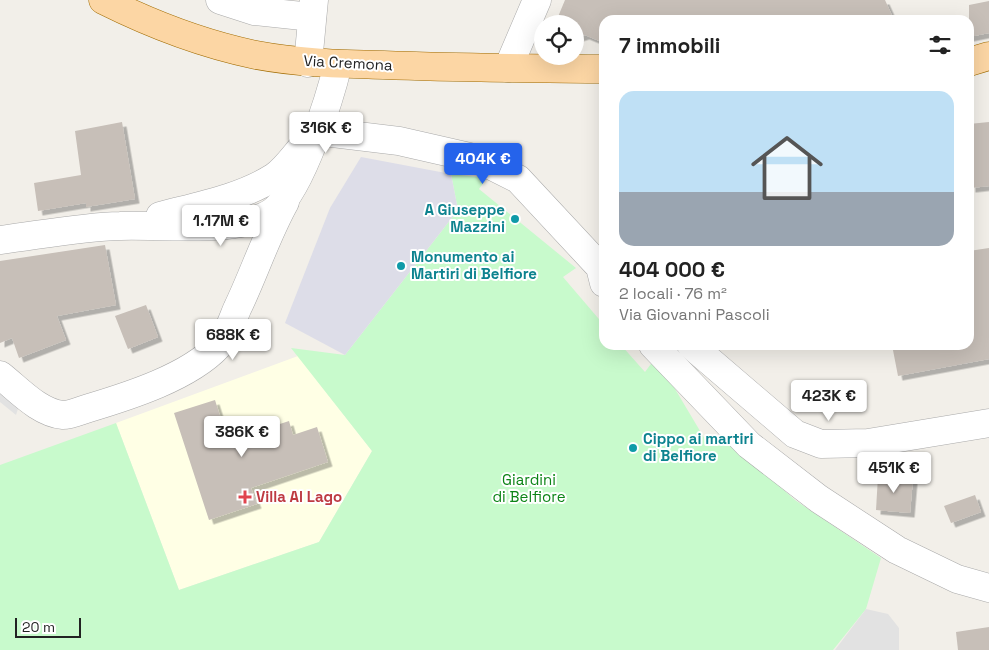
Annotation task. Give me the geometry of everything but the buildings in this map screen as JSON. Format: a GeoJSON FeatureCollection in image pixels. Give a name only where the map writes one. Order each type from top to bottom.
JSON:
{"type":"FeatureCollection","features":[{"type":"Feature","properties":{"kind":"main road","name":"Via Cremona"},"geometry":{"type":"LineString","coordinates":[[103,0],[162,27],[207,42],[257,55],[308,63],[599,69]]}},
{"type":"Feature","properties":{"kind":"main road"},"geometry":{"type":"LineString","coordinates":[[974,60],[989,56]]}},
{"type":"Feature","properties":{"kind":"street"},"geometry":{"type":"LineString","coordinates":[[220,0],[254,11],[313,8],[308,63]]}},
{"type":"Feature","properties":{"kind":"street"},"geometry":{"type":"LineString","coordinates":[[508,68],[538,0]]}},
{"type":"Feature","properties":{"kind":"street"},"geometry":{"type":"LineString","coordinates":[[0,375],[35,403],[49,411],[65,415],[119,399],[176,375],[219,346],[250,282],[273,223],[292,189],[333,87],[338,64]]}},
{"type":"Feature","properties":{"kind":"street"},"geometry":{"type":"LineString","coordinates":[[119,226],[193,208],[255,187],[276,176],[316,131]]}},
{"type":"Feature","properties":{"kind":"street"},"geometry":{"type":"LineString","coordinates":[[316,131],[399,142],[478,159],[518,179],[599,269]]}},
{"type":"Feature","properties":{"kind":"street"},"geometry":{"type":"LineString","coordinates":[[0,240],[119,226],[228,226],[264,216],[276,210],[292,189]]}},
{"type":"Feature","properties":{"kind":"street"},"geometry":{"type":"LineString","coordinates":[[658,350],[749,446],[819,499],[897,550],[957,579],[989,588]]}},
{"type":"Feature","properties":{"kind":"street"},"geometry":{"type":"LineString","coordinates":[[697,350],[794,434],[820,444],[868,443],[989,423]]}},
{"type":"Feature","properties":{"kind":"shaded area"},"geometry":{"type":"Polygon","coordinates":[[[361,157],[451,174],[458,210],[345,355],[285,323],[330,208],[361,157]]]}},
{"type":"Feature","properties":{"kind":"shaded area","name":"Villa Al Lago"},"geometry":{"type":"Polygon","coordinates":[[[298,356],[372,451],[319,542],[179,590],[116,423],[298,356]]]}},
{"type":"Feature","properties":{"kind":"shaded area"},"geometry":{"type":"Polygon","coordinates":[[[0,385],[20,402],[16,415],[0,402],[0,385]]]}},
{"type":"Feature","properties":{"kind":"shaded area"},"geometry":{"type":"Polygon","coordinates":[[[866,609],[888,614],[899,628],[899,650],[835,650],[866,609]]]}},
{"type":"Feature","properties":{"kind":"green space","name":"Giardini di Belfiore"},"geometry":{"type":"Polygon","coordinates":[[[451,174],[487,178],[479,189],[576,268],[563,277],[599,319],[599,350],[625,350],[645,372],[656,357],[709,446],[724,437],[795,500],[881,558],[866,609],[833,650],[0,650],[0,465],[116,423],[179,590],[319,542],[372,451],[291,348],[345,355],[458,210],[451,174]]]}},
{"type":"Feature","properties":{"kind":"place","name":"A Giuseppe Mazzini"},"geometry":{"type":"Point","coordinates":[515,219]}},
{"type":"Feature","properties":{"kind":"place","name":"Monumento ai Martiri di Belfiore"},"geometry":{"type":"Point","coordinates":[401,266]}},
{"type":"Feature","properties":{"kind":"place","name":"Cippo ai martiri di Belfiore"},"geometry":{"type":"Point","coordinates":[633,448]}},
{"type":"Feature","properties":{"kind":"place","name":"Villa Al Lago"},"geometry":{"type":"Point","coordinates":[245,497]}}]}
